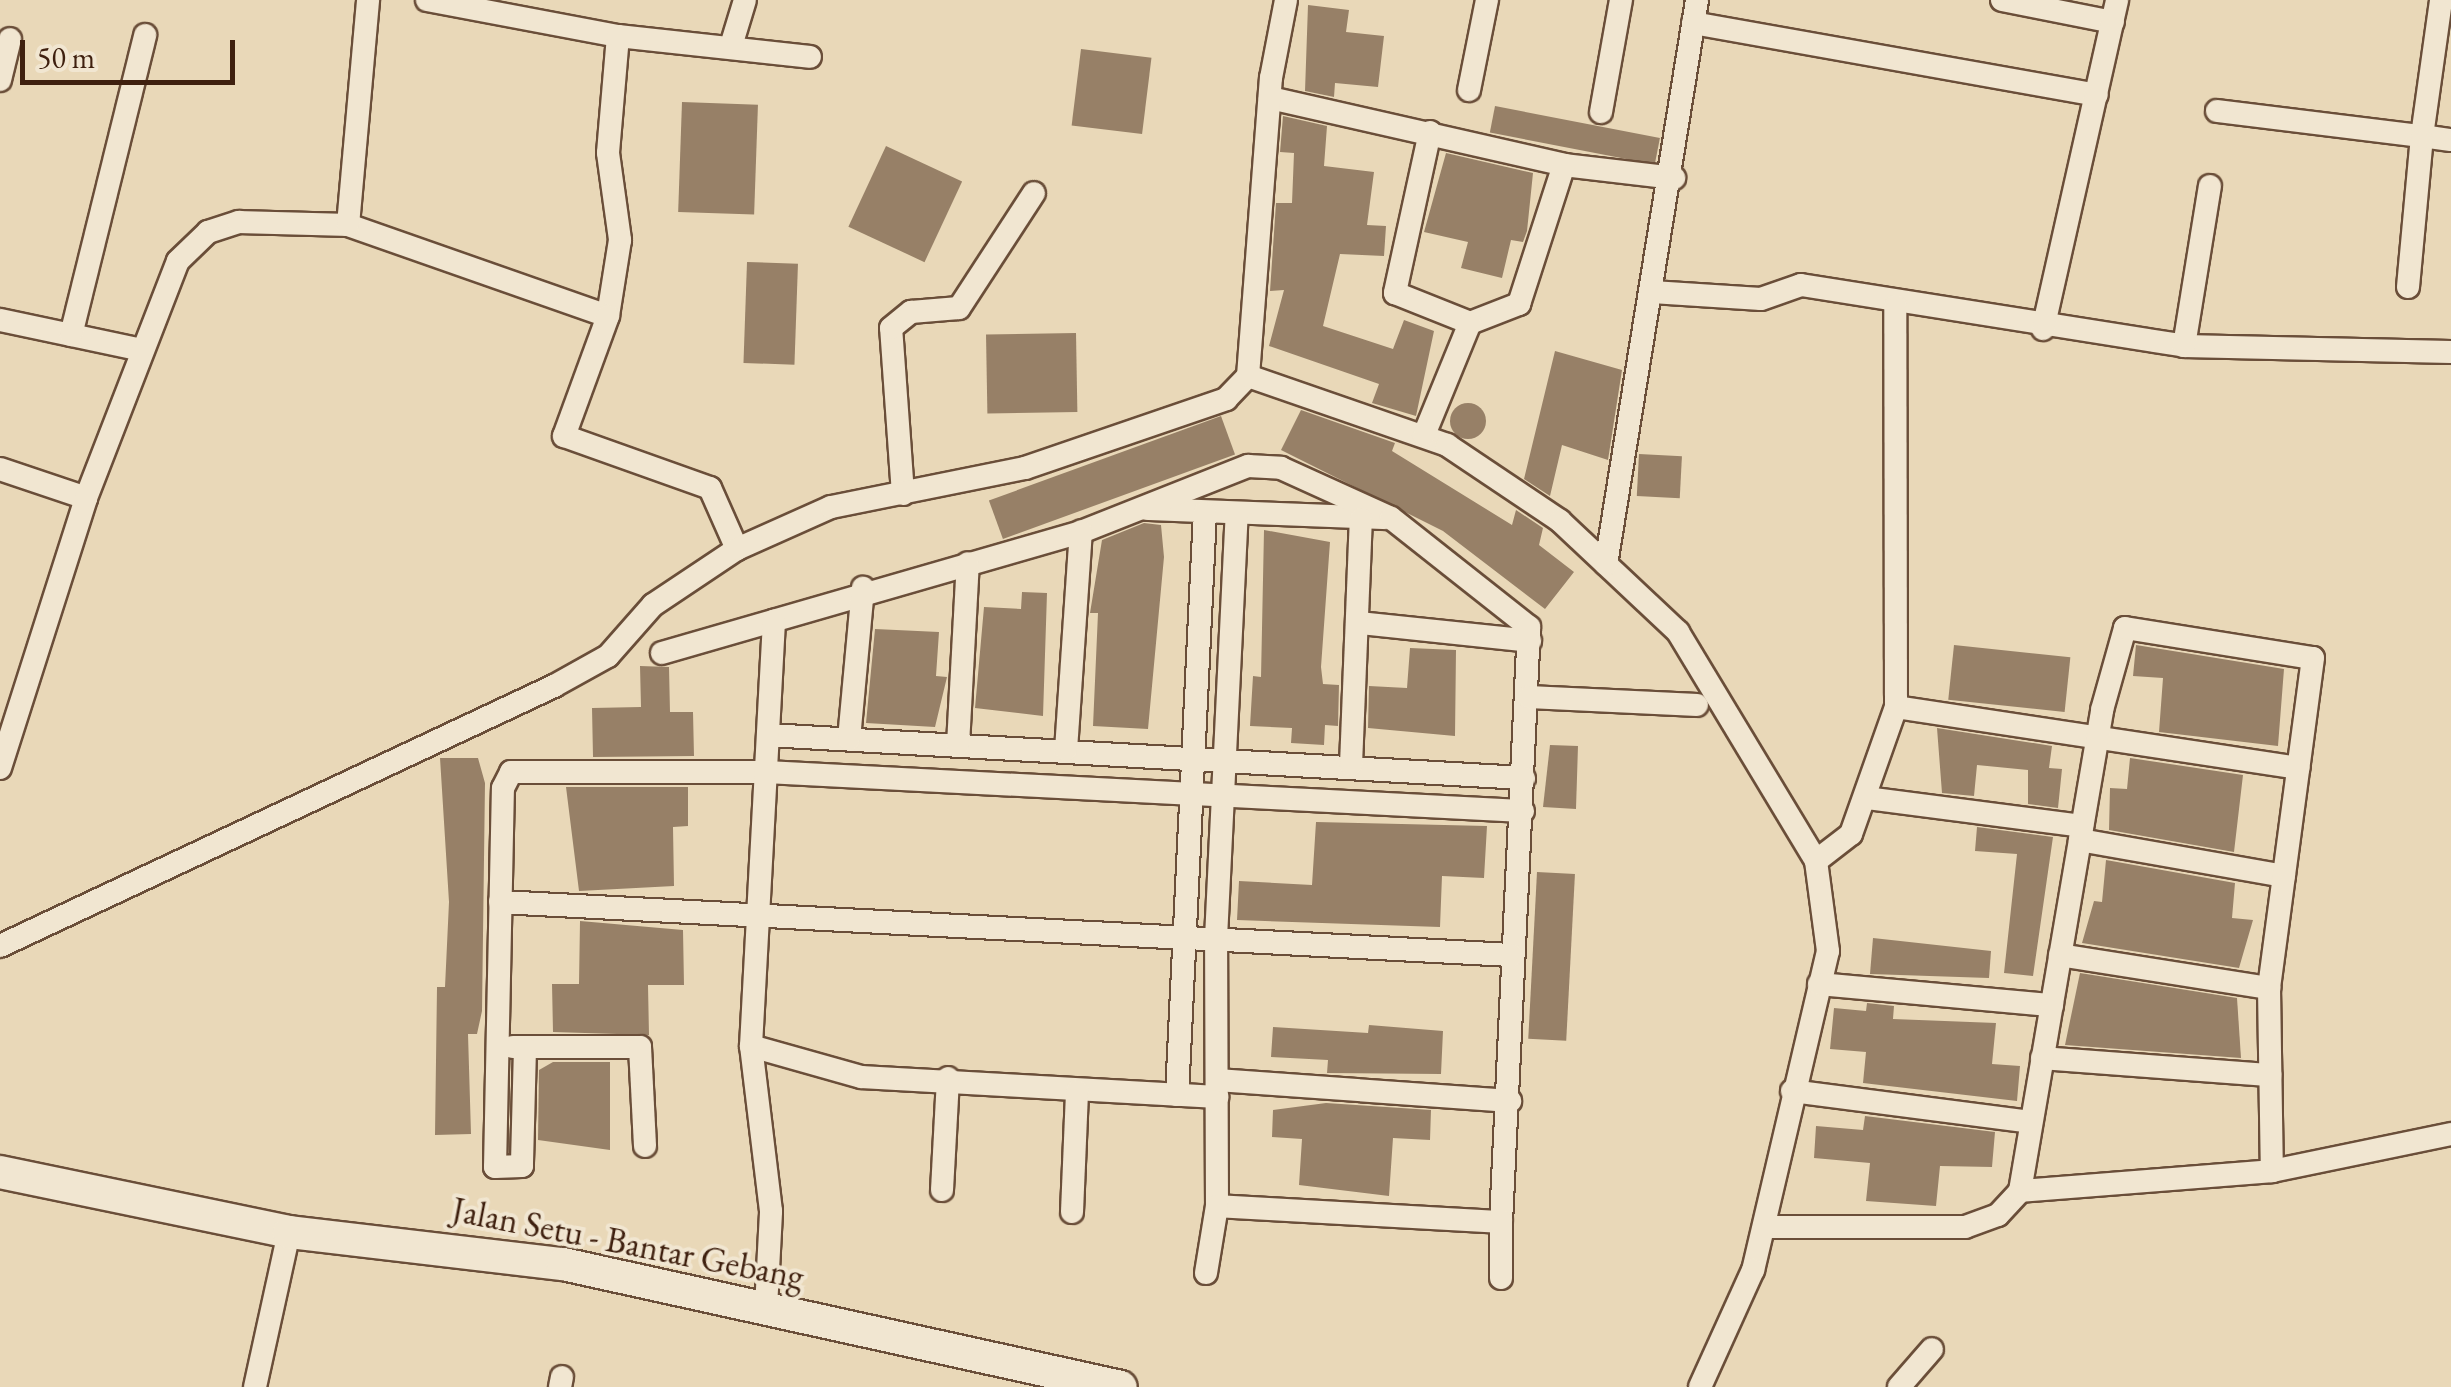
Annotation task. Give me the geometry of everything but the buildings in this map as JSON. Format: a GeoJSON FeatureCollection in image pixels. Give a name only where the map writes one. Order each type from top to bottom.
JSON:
{"type":"FeatureCollection","features":[{"type":"Feature","properties":{"kind":"main road","name":"Jalan Setu - Bantar Gebang"},"geometry":{"type":"LineString","coordinates":[[0,1172],[289,1232],[563,1264],[1121,1387]]}},
{"type":"Feature","properties":{"kind":"street"},"geometry":{"type":"LineString","coordinates":[[348,225],[368,0]]}},
{"type":"Feature","properties":{"kind":"street"},"geometry":{"type":"LineString","coordinates":[[427,0],[573,10],[618,36],[810,57]]}},
{"type":"Feature","properties":{"kind":"street"},"geometry":{"type":"LineString","coordinates":[[731,46],[745,0]]}},
{"type":"Feature","properties":{"kind":"street"},"geometry":{"type":"LineString","coordinates":[[0,946],[412,760],[595,664],[653,606],[737,549],[831,507],[903,494],[1122,437],[1226,399],[1248,376],[1270,98],[1286,0]]}},
{"type":"Feature","properties":{"kind":"street"},"geometry":{"type":"LineString","coordinates":[[1469,90],[1487,0]]}},
{"type":"Feature","properties":{"kind":"street"},"geometry":{"type":"LineString","coordinates":[[1601,112],[1620,0]]}},
{"type":"Feature","properties":{"kind":"street"},"geometry":{"type":"LineString","coordinates":[[2002,0],[2115,11],[2043,329]]}},
{"type":"Feature","properties":{"kind":"street"},"geometry":{"type":"LineString","coordinates":[[2408,287],[2440,0]]}},
{"type":"Feature","properties":{"kind":"street"},"geometry":{"type":"LineString","coordinates":[[1606,564],[1674,178],[1695,11],[2097,95]]}},
{"type":"Feature","properties":{"kind":"street"},"geometry":{"type":"LineString","coordinates":[[71,335],[145,34]]}},
{"type":"Feature","properties":{"kind":"street"},"geometry":{"type":"LineString","coordinates":[[618,36],[608,154],[620,240],[608,316],[564,436],[710,488],[737,549]]}},
{"type":"Feature","properties":{"kind":"street"},"geometry":{"type":"LineString","coordinates":[[0,80],[10,39]]}},
{"type":"Feature","properties":{"kind":"street"},"geometry":{"type":"LineString","coordinates":[[1270,98],[1564,165],[1674,178]]}},
{"type":"Feature","properties":{"kind":"street"},"geometry":{"type":"LineString","coordinates":[[2216,111],[2451,140]]}},
{"type":"Feature","properties":{"kind":"street"},"geometry":{"type":"LineString","coordinates":[[1430,132],[1395,293],[1470,323],[1519,304],[1564,165]]}},
{"type":"Feature","properties":{"kind":"street"},"geometry":{"type":"LineString","coordinates":[[2184,346],[2210,186]]}},
{"type":"Feature","properties":{"kind":"street"},"geometry":{"type":"LineString","coordinates":[[903,494],[891,328],[912,312],[959,308],[1034,193]]}},
{"type":"Feature","properties":{"kind":"street"},"geometry":{"type":"LineString","coordinates":[[0,768],[86,498],[142,350],[178,261],[208,232],[273,216],[348,225],[608,316]]}},
{"type":"Feature","properties":{"kind":"street"},"geometry":{"type":"LineString","coordinates":[[1652,292],[1761,299],[1801,285],[1895,306],[2184,346],[2451,352]]}},
{"type":"Feature","properties":{"kind":"street"},"geometry":{"type":"LineString","coordinates":[[1816,861],[1850,834],[1867,798],[1896,707],[1895,306]]}},
{"type":"Feature","properties":{"kind":"street"},"geometry":{"type":"LineString","coordinates":[[0,320],[142,350]]}},
{"type":"Feature","properties":{"kind":"street"},"geometry":{"type":"LineString","coordinates":[[1424,435],[1470,323]]}},
{"type":"Feature","properties":{"kind":"street"},"geometry":{"type":"LineString","coordinates":[[1248,376],[1424,435],[1560,521],[1678,632],[1816,861],[1828,952],[1792,1091],[1764,1227],[1731,1334],[1700,1387]]}},
{"type":"Feature","properties":{"kind":"street"},"geometry":{"type":"LineString","coordinates":[[662,652],[774,621],[863,588],[1081,532],[1264,464],[1391,518],[1524,617],[1530,641],[1529,697],[1512,955],[1501,1278]]}},
{"type":"Feature","properties":{"kind":"street"},"geometry":{"type":"LineString","coordinates":[[0,469],[86,498]]}},
{"type":"Feature","properties":{"kind":"street"},"geometry":{"type":"LineString","coordinates":[[1138,508],[1391,518]]}},
{"type":"Feature","properties":{"kind":"street"},"geometry":{"type":"LineString","coordinates":[[1177,1096],[1205,513]]}},
{"type":"Feature","properties":{"kind":"street"},"geometry":{"type":"LineString","coordinates":[[1206,1273],[1217,1206],[1216,938],[1237,514]]}},
{"type":"Feature","properties":{"kind":"street"},"geometry":{"type":"LineString","coordinates":[[1351,765],[1360,623],[1361,519]]}},
{"type":"Feature","properties":{"kind":"street"},"geometry":{"type":"LineString","coordinates":[[1066,750],[1081,532]]}},
{"type":"Feature","properties":{"kind":"street"},"geometry":{"type":"LineString","coordinates":[[958,744],[968,564]]}},
{"type":"Feature","properties":{"kind":"street"},"geometry":{"type":"LineString","coordinates":[[849,739],[863,588]]}},
{"type":"Feature","properties":{"kind":"street"},"geometry":{"type":"LineString","coordinates":[[766,1308],[771,1212],[751,1046],[774,621]]}},
{"type":"Feature","properties":{"kind":"street"},"geometry":{"type":"LineString","coordinates":[[1360,623],[1530,641]]}},
{"type":"Feature","properties":{"kind":"street"},"geometry":{"type":"LineString","coordinates":[[1764,1227],[1965,1227],[1998,1214],[2020,1192],[2098,733],[2125,628],[2313,658],[2269,988],[2272,1171]]}},
{"type":"Feature","properties":{"kind":"street"},"geometry":{"type":"LineString","coordinates":[[1529,697],[1697,705]]}},
{"type":"Feature","properties":{"kind":"street"},"geometry":{"type":"LineString","coordinates":[[1896,707],[2098,733],[2298,768]]}},
{"type":"Feature","properties":{"kind":"street"},"geometry":{"type":"LineString","coordinates":[[768,734],[1524,778]]}},
{"type":"Feature","properties":{"kind":"street"},"geometry":{"type":"LineString","coordinates":[[525,1048],[522,1166],[495,1167],[500,902],[511,772],[766,772],[1224,790],[1523,811]]}},
{"type":"Feature","properties":{"kind":"street"},"geometry":{"type":"LineString","coordinates":[[1867,798],[2081,833],[2284,876]]}},
{"type":"Feature","properties":{"kind":"street"},"geometry":{"type":"LineString","coordinates":[[500,902],[1512,955]]}},
{"type":"Feature","properties":{"kind":"street"},"geometry":{"type":"LineString","coordinates":[[2060,956],[2269,988]]}},
{"type":"Feature","properties":{"kind":"street"},"geometry":{"type":"LineString","coordinates":[[1819,984],[2052,1005]]}},
{"type":"Feature","properties":{"kind":"street"},"geometry":{"type":"LineString","coordinates":[[495,1046],[640,1047],[645,1146]]}},
{"type":"Feature","properties":{"kind":"street"},"geometry":{"type":"LineString","coordinates":[[751,1046],[861,1077],[948,1078],[1077,1092],[1177,1096],[1217,1089],[1510,1101]]}},
{"type":"Feature","properties":{"kind":"street"},"geometry":{"type":"LineString","coordinates":[[2042,1058],[2270,1075]]}},
{"type":"Feature","properties":{"kind":"street"},"geometry":{"type":"LineString","coordinates":[[942,1190],[948,1078]]}},
{"type":"Feature","properties":{"kind":"street"},"geometry":{"type":"LineString","coordinates":[[1792,1091],[2032,1122]]}},
{"type":"Feature","properties":{"kind":"street"},"geometry":{"type":"LineString","coordinates":[[1072,1212],[1077,1092]]}},
{"type":"Feature","properties":{"kind":"street"},"geometry":{"type":"LineString","coordinates":[[2020,1192],[2272,1171],[2451,1134]]}},
{"type":"Feature","properties":{"kind":"street"},"geometry":{"type":"LineString","coordinates":[[1217,1206],[1501,1222]]}},
{"type":"Feature","properties":{"kind":"street"},"geometry":{"type":"LineString","coordinates":[[255,1387],[289,1232]]}},
{"type":"Feature","properties":{"kind":"street"},"geometry":{"type":"LineString","coordinates":[[1900,1387],[1932,1349]]}}]}
